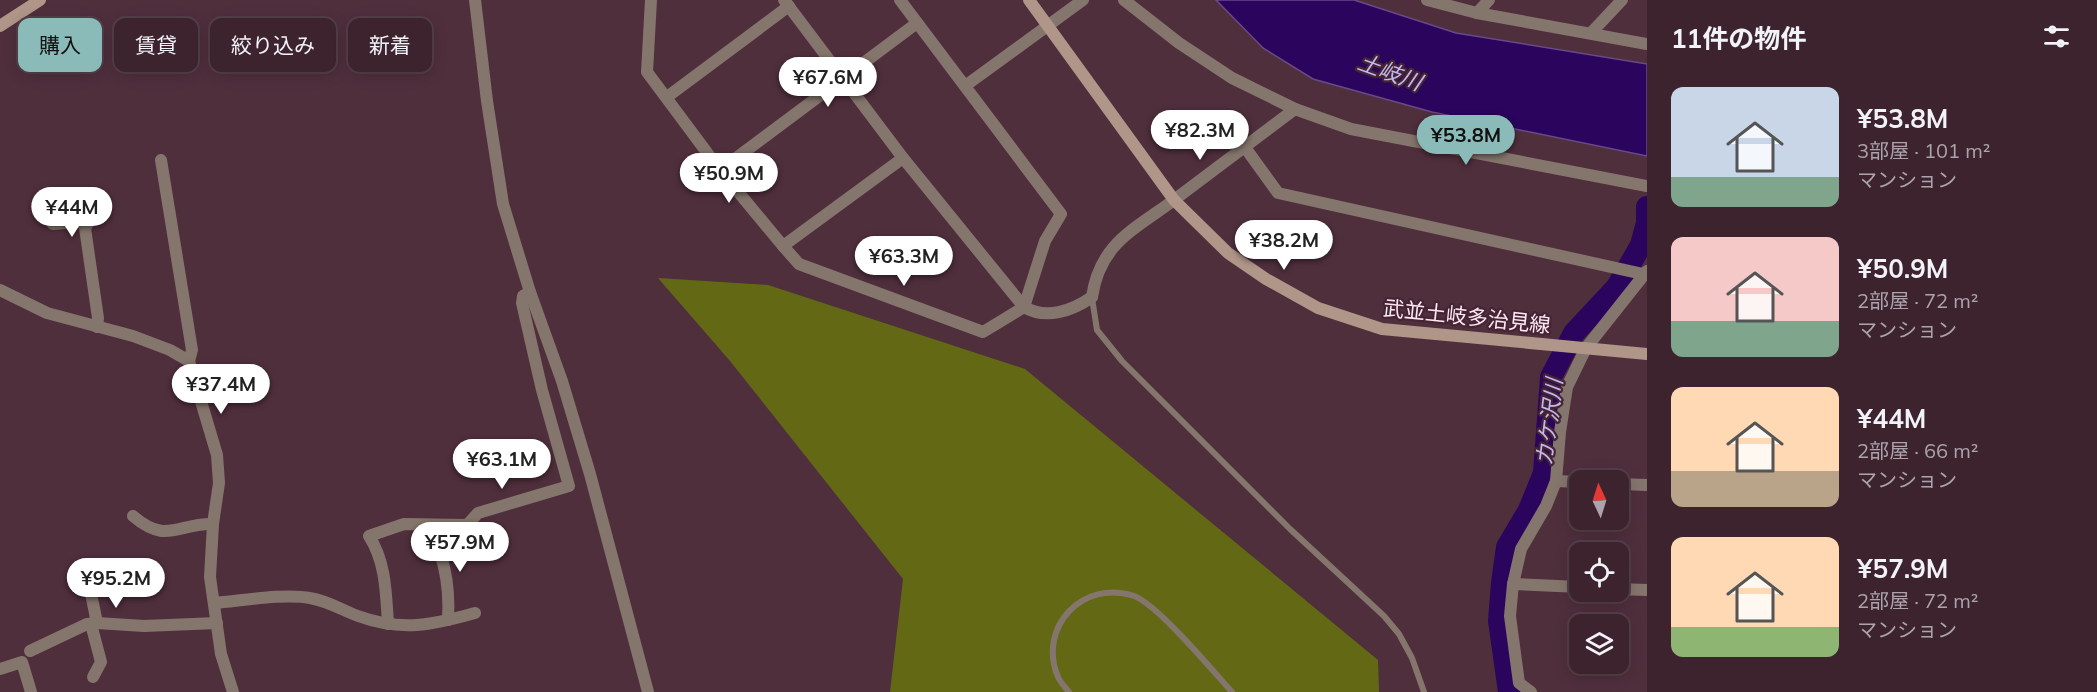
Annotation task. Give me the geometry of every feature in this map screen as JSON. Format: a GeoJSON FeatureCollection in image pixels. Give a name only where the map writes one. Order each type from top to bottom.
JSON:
{"type":"FeatureCollection","features":[{"type":"Feature","properties":{"kind":"main road"},"geometry":{"type":"LineString","coordinates":[[0,26],[40,0]]}},
{"type":"Feature","properties":{"kind":"main road","name":"武並土岐多治見線"},"geometry":{"type":"LineString","coordinates":[[1029,0],[1174,200],[1228,253],[1266,279],[1318,308],[1382,329],[1647,354]]}},
{"type":"Feature","properties":{"kind":"street"},"geometry":{"type":"LineString","coordinates":[[475,0],[487,101],[503,204],[587,464],[648,692]]}},
{"type":"Feature","properties":{"kind":"street"},"geometry":{"type":"LineString","coordinates":[[651,0],[647,72],[720,170],[799,264],[983,332],[1024,307],[1045,241],[1061,214],[900,0]]}},
{"type":"Feature","properties":{"kind":"street"},"geometry":{"type":"LineString","coordinates":[[965,86],[1083,0]]}},
{"type":"Feature","properties":{"kind":"street"},"geometry":{"type":"LineString","coordinates":[[1124,0],[1179,44],[1232,78],[1295,110],[1351,129],[1647,186]]}},
{"type":"Feature","properties":{"kind":"street"},"geometry":{"type":"LineString","coordinates":[[1427,0],[1477,13],[1647,44]]}},
{"type":"Feature","properties":{"kind":"street"},"geometry":{"type":"LineString","coordinates":[[1477,13],[1489,0]]}},
{"type":"Feature","properties":{"kind":"street"},"geometry":{"type":"LineString","coordinates":[[1591,33],[1622,0]]}},
{"type":"Feature","properties":{"kind":"street"},"geometry":{"type":"LineString","coordinates":[[667,97],[787,3],[903,158],[1024,307],[1034,313],[1060,312],[1078,307],[1092,297],[1095,278],[1103,260],[1115,243],[1295,110]]}},
{"type":"Feature","properties":{"kind":"street"},"geometry":{"type":"LineString","coordinates":[[720,170],[917,23]]}},
{"type":"Feature","properties":{"kind":"street"},"geometry":{"type":"LineString","coordinates":[[1245,147],[1278,193],[1646,274],[1586,348],[1567,387],[1556,481],[1546,506],[1521,549],[1513,584],[1510,616],[1519,683],[1531,692]]}},
{"type":"Feature","properties":{"kind":"street"},"geometry":{"type":"LineString","coordinates":[[783,246],[903,158]]}},
{"type":"Feature","properties":{"kind":"street"},"geometry":{"type":"LineString","coordinates":[[161,160],[192,350],[189,361],[217,455],[219,483],[213,524],[210,576],[221,654],[233,692]]}},
{"type":"Feature","properties":{"kind":"street"},"geometry":{"type":"LineString","coordinates":[[92,199],[93,210],[85,228],[98,318],[97,327]]}},
{"type":"Feature","properties":{"kind":"street"},"geometry":{"type":"LineString","coordinates":[[53,224],[89,221]]}},
{"type":"Feature","properties":{"kind":"street"},"geometry":{"type":"LineString","coordinates":[[0,290],[47,313],[142,339],[170,350],[189,361]]}},
{"type":"Feature","properties":{"kind":"street"},"geometry":{"type":"LineString","coordinates":[[388,624],[383,568],[376,546],[369,536],[397,525],[465,525],[478,513],[569,486],[542,390],[522,303],[523,296],[530,292]]}},
{"type":"Feature","properties":{"kind":"street"},"geometry":{"type":"LineString","coordinates":[[1556,481],[1569,482]]}},
{"type":"Feature","properties":{"kind":"street"},"geometry":{"type":"LineString","coordinates":[[1629,484],[1647,485]]}},
{"type":"Feature","properties":{"kind":"street"},"geometry":{"type":"LineString","coordinates":[[133,516],[143,525],[164,532],[213,524]]}},
{"type":"Feature","properties":{"kind":"street"},"geometry":{"type":"LineString","coordinates":[[433,525],[433,532],[444,566],[449,603],[448,620]]}},
{"type":"Feature","properties":{"kind":"street"},"geometry":{"type":"LineString","coordinates":[[88,579],[101,662],[93,677]]}},
{"type":"Feature","properties":{"kind":"street"},"geometry":{"type":"LineString","coordinates":[[1513,584],[1569,587]]}},
{"type":"Feature","properties":{"kind":"street"},"geometry":{"type":"LineString","coordinates":[[1629,589],[1647,590]]}},
{"type":"Feature","properties":{"kind":"street"},"geometry":{"type":"LineString","coordinates":[[214,603],[308,597],[326,601],[361,617],[388,624],[417,626],[475,613]]}},
{"type":"Feature","properties":{"kind":"street"},"geometry":{"type":"LineString","coordinates":[[30,651],[94,623],[144,626],[217,623]]}},
{"type":"Feature","properties":{"kind":"street"},"geometry":{"type":"LineString","coordinates":[[0,669],[22,662],[32,692]]}},
{"type":"Feature","properties":{"kind":"lane"},"geometry":{"type":"LineString","coordinates":[[1092,297],[1097,330],[1122,361],[1290,529],[1384,616],[1400,634],[1412,658],[1424,692]]}},
{"type":"Feature","properties":{"kind":"lane"},"geometry":{"type":"LineString","coordinates":[[1069,692],[1058,677],[1054,658],[1055,639],[1060,621],[1073,607],[1091,595],[1114,592],[1136,597],[1154,609],[1232,692]]}},
{"type":"Feature","properties":{"kind":"shaded area"},"geometry":{"type":"Polygon","coordinates":[[[658,278],[768,285],[1025,369],[1378,660],[1379,692],[890,692],[903,579],[730,361],[658,278]]]}},
{"type":"Feature","properties":{"kind":"water","name":"土岐川"},"geometry":{"type":"Polygon","coordinates":[[[1216,0],[1354,0],[1456,33],[1647,64],[1647,156],[1432,112],[1313,79],[1263,48],[1216,0]]]}},
{"type":"Feature","properties":{"kind":"waterway","name":"カケ沢川"},"geometry":{"type":"LineString","coordinates":[[1509,692],[1499,621],[1502,583],[1507,547],[1529,510],[1544,473],[1551,377],[1574,333],[1617,287],[1641,245],[1647,223],[1647,207]]}}]}
